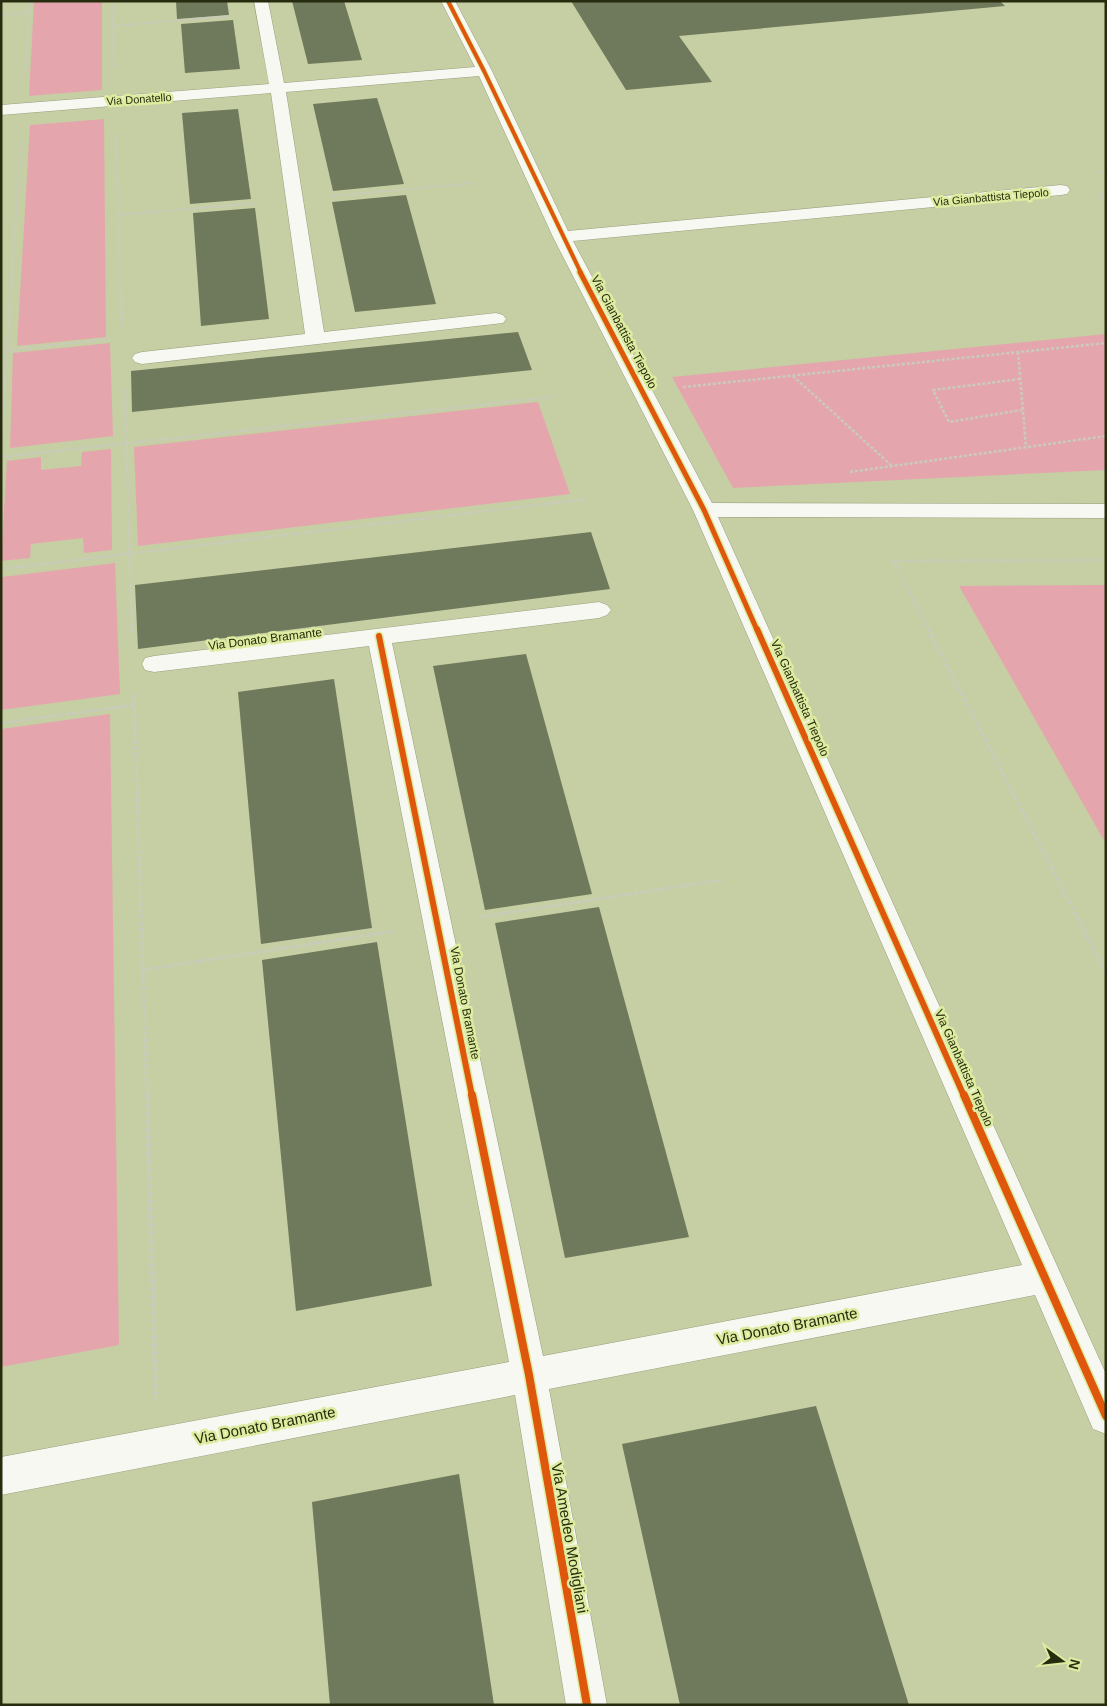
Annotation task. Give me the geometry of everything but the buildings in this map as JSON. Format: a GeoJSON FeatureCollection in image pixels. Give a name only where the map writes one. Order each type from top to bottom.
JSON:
{"type":"FeatureCollection","features":[{"type":"Feature","properties":{"kind":"street","name":"Via Gianbattista Tiepolo"},"geometry":{"type":"LineString","coordinates":[[448,1],[484,71],[562,237],[704,510],[1106,1416]]}},
{"type":"Feature","properties":{"kind":"street"},"geometry":{"type":"LineString","coordinates":[[262,7],[278,89],[315,339]]}},
{"type":"Feature","properties":{"kind":"street","name":"Via Donatello"},"geometry":{"type":"LineString","coordinates":[[1,110],[484,71]]}},
{"type":"Feature","properties":{"kind":"street","name":"Via Gianbattista Tiepolo"},"geometry":{"type":"LineString","coordinates":[[562,237],[1061,190]]}},
{"type":"Feature","properties":{"kind":"street"},"geometry":{"type":"LineString","coordinates":[[142,358],[496,320]]}},
{"type":"Feature","properties":{"kind":"street"},"geometry":{"type":"LineString","coordinates":[[704,510],[1106,511]]}},
{"type":"Feature","properties":{"kind":"street","name":"Via Donato Bramante"},"geometry":{"type":"LineString","coordinates":[[154,664],[599,610]]}},
{"type":"Feature","properties":{"kind":"street","name":"Via Donato Bramante"},"geometry":{"type":"LineString","coordinates":[[380,636],[529,1375]]}},
{"type":"Feature","properties":{"kind":"street","name":"Via Donato Bramante"},"geometry":{"type":"LineString","coordinates":[[1,1476],[1045,1277]]}},
{"type":"Feature","properties":{"kind":"street","name":"Via Amedeo Modigliani"},"geometry":{"type":"LineString","coordinates":[[529,1375],[587,1705]]}},
{"type":"Feature","properties":{"kind":"path"},"geometry":{"type":"LineString","coordinates":[[1,448],[30,1]]}},
{"type":"Feature","properties":{"kind":"path"},"geometry":{"type":"LineString","coordinates":[[112,1],[122,328]]}},
{"type":"Feature","properties":{"kind":"path"},"geometry":{"type":"LineString","coordinates":[[113,26],[262,7]]}},
{"type":"Feature","properties":{"kind":"path"},"geometry":{"type":"LineString","coordinates":[[1,15],[30,12]]}},
{"type":"Feature","properties":{"kind":"path"},"geometry":{"type":"LineString","coordinates":[[8,350],[113,339]]}},
{"type":"Feature","properties":{"kind":"path"},"geometry":{"type":"LineString","coordinates":[[642,391],[1106,343]]}},
{"type":"Feature","properties":{"kind":"path"},"geometry":{"type":"LineString","coordinates":[[1018,352],[1026,447]]}},
{"type":"Feature","properties":{"kind":"path"},"geometry":{"type":"LineString","coordinates":[[1,369],[7,368]]}},
{"type":"Feature","properties":{"kind":"path"},"geometry":{"type":"LineString","coordinates":[[792,376],[892,466]]}},
{"type":"Feature","properties":{"kind":"path"},"geometry":{"type":"LineString","coordinates":[[1020,379],[933,390],[949,422],[1022,410]]}},
{"type":"Feature","properties":{"kind":"path"},"geometry":{"type":"LineString","coordinates":[[124,388],[132,639]]}},
{"type":"Feature","properties":{"kind":"path"},"geometry":{"type":"LineString","coordinates":[[1,457],[550,397]]}},
{"type":"Feature","properties":{"kind":"path"},"geometry":{"type":"LineString","coordinates":[[845,473],[1106,436]]}},
{"type":"Feature","properties":{"kind":"path"},"geometry":{"type":"LineString","coordinates":[[1,569],[587,499]]}},
{"type":"Feature","properties":{"kind":"path"},"geometry":{"type":"LineString","coordinates":[[1106,560],[893,561],[1106,973]]}},
{"type":"Feature","properties":{"kind":"path"},"geometry":{"type":"LineString","coordinates":[[133,686],[158,1446]]}},
{"type":"Feature","properties":{"kind":"path"},"geometry":{"type":"LineString","coordinates":[[1,723],[134,705]]}},
{"type":"Feature","properties":{"kind":"shaded area"},"geometry":{"type":"Polygon","coordinates":[[[34,1],[102,1],[102,90],[29,96],[34,1]]]}},
{"type":"Feature","properties":{"kind":"shaded area"},"geometry":{"type":"Polygon","coordinates":[[[104,119],[106,337],[17,346],[30,125],[104,119]]]}},
{"type":"Feature","properties":{"kind":"shaded area"},"geometry":{"type":"Polygon","coordinates":[[[1106,334],[1106,470],[733,488],[672,377],[1106,334]]]}},
{"type":"Feature","properties":{"kind":"shaded area"},"geometry":{"type":"Polygon","coordinates":[[[110,343],[113,436],[10,448],[13,353],[110,343]]]}},
{"type":"Feature","properties":{"kind":"shaded area"},"geometry":{"type":"Polygon","coordinates":[[[538,402],[570,494],[138,546],[134,447],[538,402]]]}},
{"type":"Feature","properties":{"kind":"shaded area"},"geometry":{"type":"Polygon","coordinates":[[[111,449],[112,550],[84,553],[83,538],[31,544],[30,558],[1,561],[7,461],[41,457],[41,470],[81,466],[82,452],[111,449]]]}},
{"type":"Feature","properties":{"kind":"shaded area"},"geometry":{"type":"Polygon","coordinates":[[[115,563],[120,694],[1,710],[2,577],[115,563]]]}},
{"type":"Feature","properties":{"kind":"shaded area"},"geometry":{"type":"Polygon","coordinates":[[[1106,585],[1106,844],[959,586],[1106,585]]]}},
{"type":"Feature","properties":{"kind":"shaded area"},"geometry":{"type":"Polygon","coordinates":[[[110,714],[119,1345],[1,1367],[1,729],[110,714]]]}},
{"type":"Feature","properties":{"kind":"cycle path"},"geometry":{"type":"LineString","coordinates":[[448,1],[484,71],[562,237],[704,510],[1106,1416]]}},
{"type":"Feature","properties":{"kind":"cycle path"},"geometry":{"type":"LineString","coordinates":[[379,636],[529,1375],[587,1705]]}}]}
